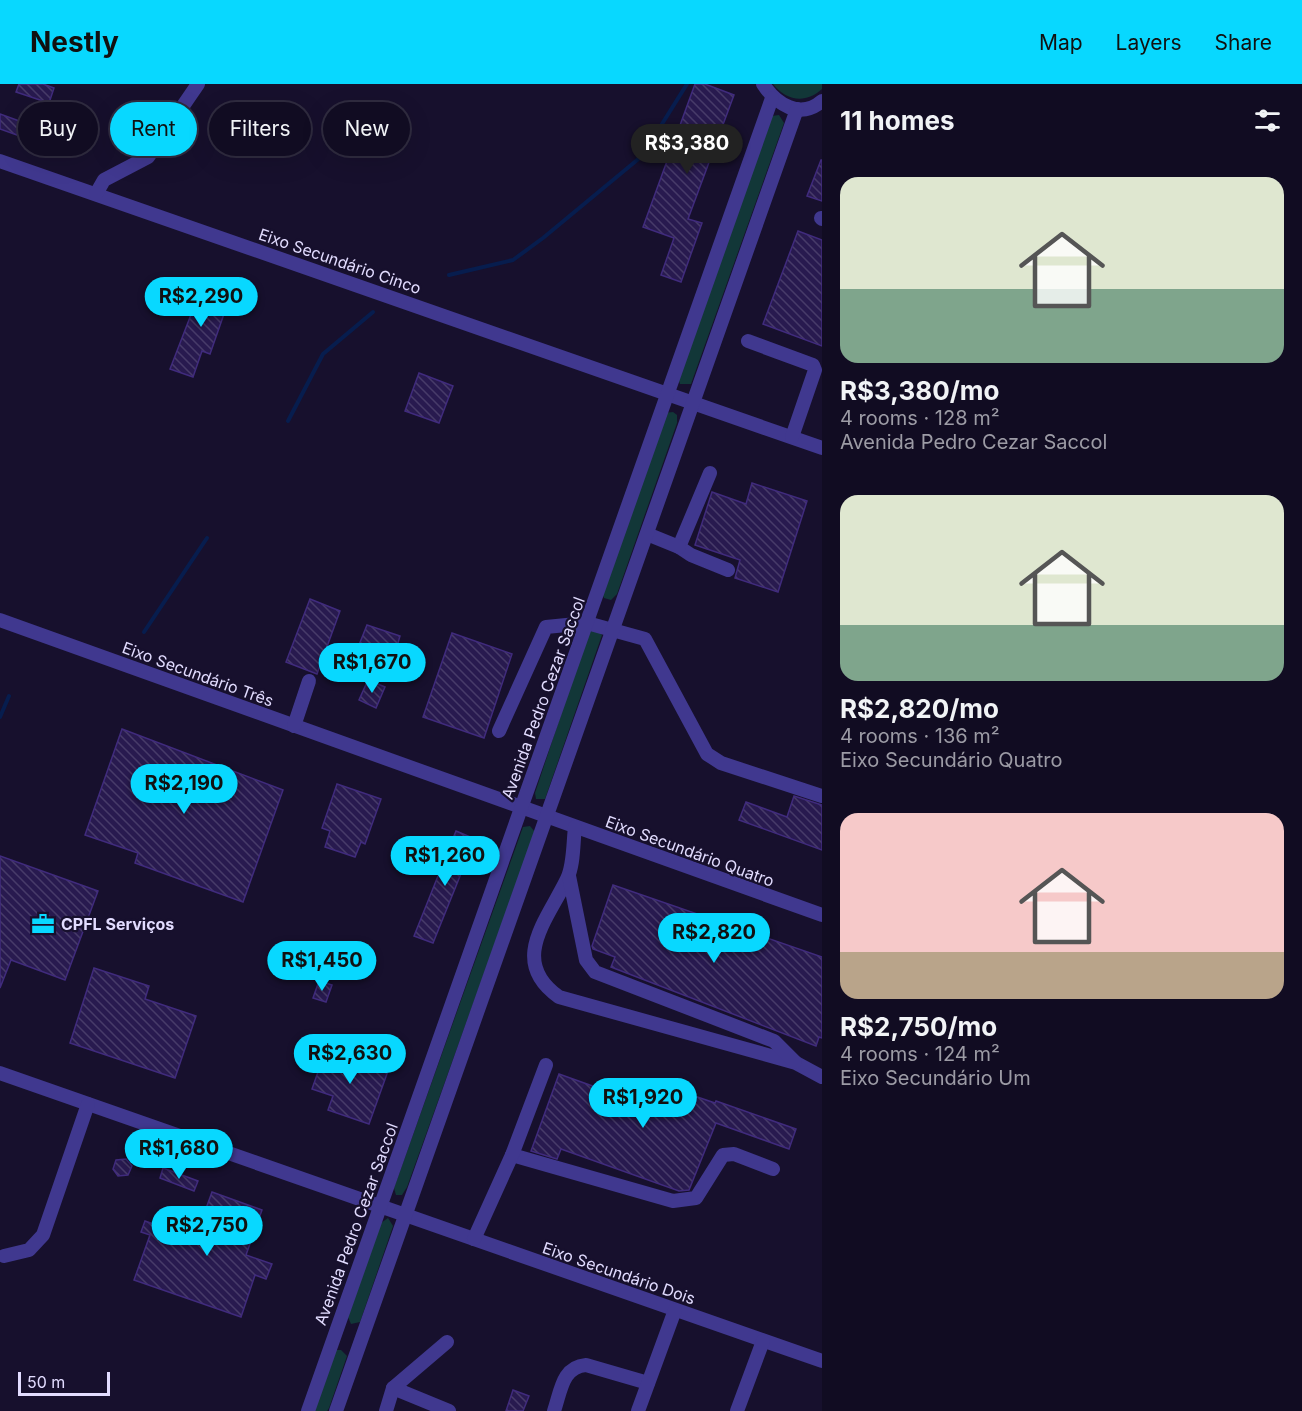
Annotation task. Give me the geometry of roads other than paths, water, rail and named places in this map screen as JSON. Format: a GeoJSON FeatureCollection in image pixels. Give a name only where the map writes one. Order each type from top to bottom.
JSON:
{"type":"FeatureCollection","features":[{"type":"Feature","properties":{"kind":"street"},"geometry":{"type":"LineString","coordinates":[[96,194],[104,180],[148,157],[198,84]]}},
{"type":"Feature","properties":{"kind":"street"},"geometry":{"type":"LineString","coordinates":[[763,84],[772,99],[784,106],[797,109],[817,105],[822,101]]}},
{"type":"Feature","properties":{"kind":"street","name":"Avenida Pedro Cezar Saccol"},"geometry":{"type":"LineString","coordinates":[[308,1411],[772,99]]}},
{"type":"Feature","properties":{"kind":"street"},"geometry":{"type":"LineString","coordinates":[[336,1411],[797,109]]}},
{"type":"Feature","properties":{"kind":"street","name":"Eixo Secundário Cinco"},"geometry":{"type":"LineString","coordinates":[[0,161],[822,448]]}},
{"type":"Feature","properties":{"kind":"street"},"geometry":{"type":"LineString","coordinates":[[748,341],[813,364],[814,370],[792,437]]}},
{"type":"Feature","properties":{"kind":"street"},"geometry":{"type":"LineString","coordinates":[[679,547],[710,473]]}},
{"type":"Feature","properties":{"kind":"street"},"geometry":{"type":"LineString","coordinates":[[646,534],[728,570]]}},
{"type":"Feature","properties":{"kind":"street","name":"Eixo Secundário Três"},"geometry":{"type":"LineString","coordinates":[[0,620],[546,817]]}},
{"type":"Feature","properties":{"kind":"street"},"geometry":{"type":"LineString","coordinates":[[499,731],[546,627],[587,622],[645,639],[707,754],[721,763],[822,796]]}},
{"type":"Feature","properties":{"kind":"street"},"geometry":{"type":"LineString","coordinates":[[294,726],[309,681]]}},
{"type":"Feature","properties":{"kind":"street","name":"Eixo Secundário Quatro"},"geometry":{"type":"LineString","coordinates":[[546,817],[822,915]]}},
{"type":"Feature","properties":{"kind":"street"},"geometry":{"type":"LineString","coordinates":[[575,828],[568,876],[586,960],[595,972],[774,1041],[796,1063]]}},
{"type":"Feature","properties":{"kind":"street"},"geometry":{"type":"LineString","coordinates":[[568,876],[541,923],[533,961],[542,985],[559,997],[796,1063],[822,1077]]}},
{"type":"Feature","properties":{"kind":"street"},"geometry":{"type":"LineString","coordinates":[[474,1239],[512,1155],[546,1065]]}},
{"type":"Feature","properties":{"kind":"street","name":"Eixo Secundário Dois"},"geometry":{"type":"LineString","coordinates":[[0,1073],[822,1361]]}},
{"type":"Feature","properties":{"kind":"street"},"geometry":{"type":"LineString","coordinates":[[4,1256],[29,1250],[42,1235],[88,1104]]}},
{"type":"Feature","properties":{"kind":"street"},"geometry":{"type":"LineString","coordinates":[[512,1155],[673,1200],[696,1198],[723,1155],[734,1154],[773,1169]]}},
{"type":"Feature","properties":{"kind":"street"},"geometry":{"type":"LineString","coordinates":[[638,1411],[675,1310]]}},
{"type":"Feature","properties":{"kind":"street"},"geometry":{"type":"LineString","coordinates":[[334,1335],[360,1344]]}},
{"type":"Feature","properties":{"kind":"street"},"geometry":{"type":"LineString","coordinates":[[737,1411],[763,1341]]}},
{"type":"Feature","properties":{"kind":"street"},"geometry":{"type":"LineString","coordinates":[[386,1411],[393,1388],[447,1342]]}},
{"type":"Feature","properties":{"kind":"street"},"geometry":{"type":"LineString","coordinates":[[554,1411],[567,1372],[576,1366],[586,1365],[648,1383]]}},
{"type":"Feature","properties":{"kind":"street"},"geometry":{"type":"LineString","coordinates":[[393,1388],[449,1411]]}},
{"type":"Feature","properties":{"kind":"waterway"},"geometry":{"type":"LineString","coordinates":[[449,275],[513,260],[543,238],[642,156],[687,84]]}},
{"type":"Feature","properties":{"kind":"waterway"},"geometry":{"type":"LineString","coordinates":[[288,421],[323,354],[373,312]]}},
{"type":"Feature","properties":{"kind":"waterway"},"geometry":{"type":"LineString","coordinates":[[144,632],[207,538]]}},
{"type":"Feature","properties":{"kind":"waterway"},"geometry":{"type":"LineString","coordinates":[[0,717],[9,696]]}},
{"type":"Feature","properties":{"kind":"place","name":"CPFL Serviços"},"geometry":{"type":"Point","coordinates":[43,924]}}]}
